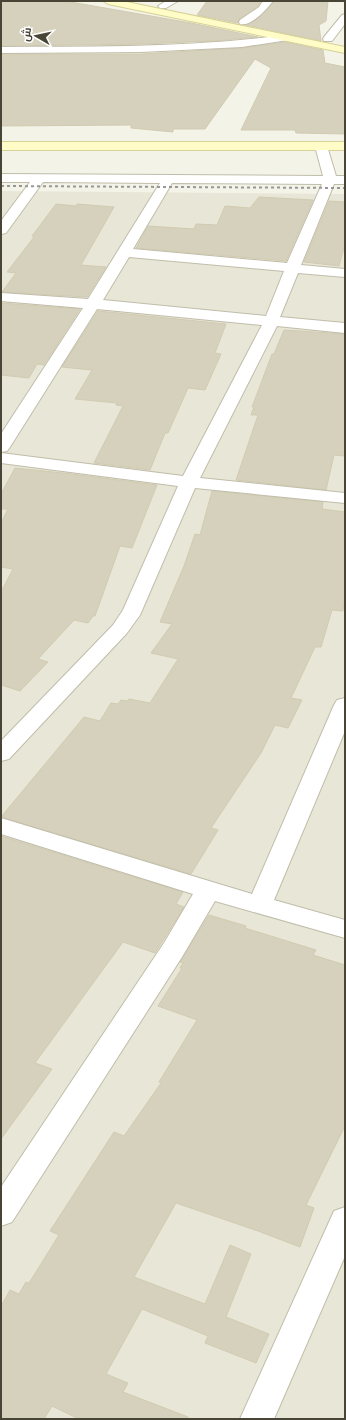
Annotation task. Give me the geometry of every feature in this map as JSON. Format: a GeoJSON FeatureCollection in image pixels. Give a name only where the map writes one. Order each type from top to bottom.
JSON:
{"type":"FeatureCollection","features":[{"type":"Feature","properties":{"kind":"main road"},"geometry":{"type":"LineString","coordinates":[[108,1],[345,50]]}},
{"type":"Feature","properties":{"kind":"main road"},"geometry":{"type":"LineString","coordinates":[[140,1],[345,42]]}},
{"type":"Feature","properties":{"kind":"main road"},"geometry":{"type":"LineString","coordinates":[[1,146],[345,146]]}},
{"type":"Feature","properties":{"kind":"street"},"geometry":{"type":"LineString","coordinates":[[163,6],[174,1]]}},
{"type":"Feature","properties":{"kind":"street"},"geometry":{"type":"LineString","coordinates":[[244,22],[262,9],[268,1]]}},
{"type":"Feature","properties":{"kind":"street"},"geometry":{"type":"LineString","coordinates":[[328,39],[345,17]]}},
{"type":"Feature","properties":{"kind":"street"},"geometry":{"type":"LineString","coordinates":[[1,50],[148,49],[242,44],[284,38]]}},
{"type":"Feature","properties":{"kind":"street"},"geometry":{"type":"LineString","coordinates":[[321,146],[337,180]]}},
{"type":"Feature","properties":{"kind":"street"},"geometry":{"type":"LineString","coordinates":[[1,178],[337,180]]}},
{"type":"Feature","properties":{"kind":"street"},"geometry":{"type":"LineString","coordinates":[[1,230],[39,178]]}},
{"type":"Feature","properties":{"kind":"street"},"geometry":{"type":"LineString","coordinates":[[1,447],[93,304],[169,178]]}},
{"type":"Feature","properties":{"kind":"street"},"geometry":{"type":"LineString","coordinates":[[1,754],[120,629],[133,612],[189,482],[272,322],[292,268],[337,180]]}},
{"type":"Feature","properties":{"kind":"street"},"geometry":{"type":"LineString","coordinates":[[125,252],[345,273]]}},
{"type":"Feature","properties":{"kind":"street"},"geometry":{"type":"LineString","coordinates":[[1,297],[93,304],[345,328]]}},
{"type":"Feature","properties":{"kind":"street"},"geometry":{"type":"LineString","coordinates":[[1,458],[189,482],[345,498]]}},
{"type":"Feature","properties":{"kind":"street"},"geometry":{"type":"LineString","coordinates":[[260,904],[345,705]]}},
{"type":"Feature","properties":{"kind":"street"},"geometry":{"type":"LineString","coordinates":[[1,826],[208,890],[345,929]]}},
{"type":"Feature","properties":{"kind":"street"},"geometry":{"type":"LineString","coordinates":[[1,1213],[174,950],[208,890]]}},
{"type":"Feature","properties":{"kind":"street"},"geometry":{"type":"LineString","coordinates":[[257,1419],[345,1220]]}},
{"type":"Feature","properties":{"kind":"shaded area"},"geometry":{"type":"Polygon","coordinates":[[[1,191],[345,194],[345,1419],[1,1419],[1,191]]]}},
{"type":"Feature","properties":{"kind":"building"},"geometry":{"type":"Polygon","coordinates":[[[1,1],[65,1],[191,23],[258,37],[213,41],[142,44],[1,46],[1,1]]]}},
{"type":"Feature","properties":{"kind":"building"},"geometry":{"type":"Polygon","coordinates":[[[207,1],[261,1],[258,6],[239,19],[238,23],[197,15],[207,1]]]}},
{"type":"Feature","properties":{"kind":"building"},"geometry":{"type":"Polygon","coordinates":[[[274,1],[328,1],[326,21],[319,25],[321,41],[246,25],[259,18],[274,1]]]}},
{"type":"Feature","properties":{"kind":"building"},"geometry":{"type":"Polygon","coordinates":[[[285,42],[323,50],[325,63],[345,67],[345,134],[296,133],[295,130],[241,130],[271,68],[255,59],[205,129],[173,129],[173,132],[131,128],[131,125],[1,126],[1,54],[141,54],[242,48],[285,42]]]}},
{"type":"Feature","properties":{"kind":"building"},"geometry":{"type":"Polygon","coordinates":[[[259,197],[313,200],[286,261],[136,248],[148,226],[194,229],[196,224],[217,225],[225,206],[250,208],[259,197]]]}},
{"type":"Feature","properties":{"kind":"building"},"geometry":{"type":"Polygon","coordinates":[[[329,201],[345,202],[345,244],[339,266],[304,262],[329,201]]]}},
{"type":"Feature","properties":{"kind":"building"},"geometry":{"type":"Polygon","coordinates":[[[56,204],[114,207],[81,265],[106,267],[87,297],[2,292],[16,273],[7,272],[34,237],[32,236],[56,204]]]}},
{"type":"Feature","properties":{"kind":"building"},"geometry":{"type":"Polygon","coordinates":[[[1,303],[80,309],[44,365],[37,364],[29,378],[1,375],[1,303]]]}},
{"type":"Feature","properties":{"kind":"building"},"geometry":{"type":"Polygon","coordinates":[[[98,311],[226,324],[215,353],[221,354],[205,390],[188,388],[168,433],[165,433],[150,470],[94,463],[123,406],[116,405],[117,403],[75,399],[92,370],[62,367],[98,311]]]}},
{"type":"Feature","properties":{"kind":"building"},"geometry":{"type":"Polygon","coordinates":[[[284,330],[345,334],[345,456],[334,455],[326,490],[236,480],[258,415],[251,415],[254,407],[252,407],[272,354],[274,354],[284,330]]]}},
{"type":"Feature","properties":{"kind":"building"},"geometry":{"type":"Polygon","coordinates":[[[15,468],[157,485],[132,548],[120,546],[95,616],[93,616],[88,623],[74,620],[38,659],[48,662],[20,691],[1,685],[1,592],[13,569],[1,567],[1,523],[8,509],[1,509],[1,494],[15,468]]]}},
{"type":"Feature","properties":{"kind":"building"},"geometry":{"type":"Polygon","coordinates":[[[212,491],[323,502],[322,509],[345,512],[345,595],[343,611],[332,610],[321,647],[315,647],[291,698],[302,700],[288,728],[275,725],[261,753],[211,828],[218,830],[191,874],[1,817],[84,717],[100,721],[111,703],[118,704],[121,700],[128,701],[129,699],[150,703],[178,659],[151,653],[172,624],[160,622],[184,566],[195,534],[200,535],[212,491]]]}},
{"type":"Feature","properties":{"kind":"building"},"geometry":{"type":"Polygon","coordinates":[[[1,836],[183,892],[176,904],[184,907],[155,953],[123,942],[35,1063],[52,1069],[1,1139],[1,836]]]}},
{"type":"Feature","properties":{"kind":"building"},"geometry":{"type":"Polygon","coordinates":[[[209,915],[316,950],[313,955],[345,965],[345,1126],[306,1205],[314,1208],[300,1247],[176,1203],[134,1277],[205,1304],[230,1245],[251,1254],[226,1317],[269,1334],[256,1363],[205,1343],[208,1336],[142,1309],[106,1374],[128,1383],[123,1392],[188,1417],[188,1419],[79,1419],[52,1406],[44,1419],[1,1419],[1,1306],[10,1290],[19,1294],[26,1282],[29,1283],[59,1235],[50,1231],[114,1132],[124,1136],[161,1083],[159,1082],[197,1020],[158,1006],[182,968],[180,968],[183,963],[180,962],[209,915]]]}},
{"type":"Feature","properties":{"kind":"railway"},"geometry":{"type":"LineString","coordinates":[[1,186],[345,188]]}}]}
